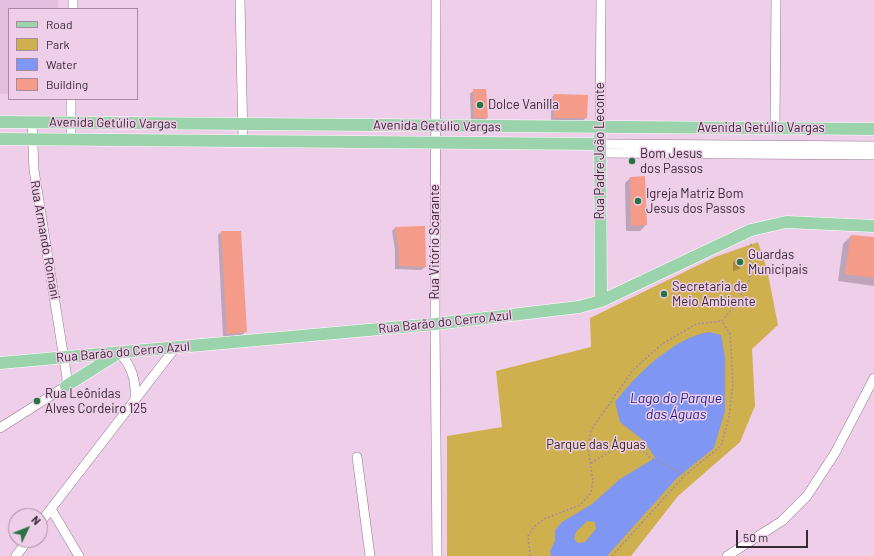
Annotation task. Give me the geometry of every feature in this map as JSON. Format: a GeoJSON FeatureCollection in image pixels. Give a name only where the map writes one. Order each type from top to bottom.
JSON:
{"type":"FeatureCollection","features":[{"type":"Feature","properties":{"kind":"main road","name":"Avenida Getúlio Vargas"},"geometry":{"type":"LineString","coordinates":[[0,122],[71,124],[874,128]]}},
{"type":"Feature","properties":{"kind":"main road","name":"Rua Padre João Leconte"},"geometry":{"type":"LineString","coordinates":[[600,127],[601,301]]}},
{"type":"Feature","properties":{"kind":"main road","name":"Avenida Getúlio Vargas"},"geometry":{"type":"LineString","coordinates":[[0,139],[71,141],[436,143],[600,148]]}},
{"type":"Feature","properties":{"kind":"main road","name":"Rua Barão do Cerro Azul"},"geometry":{"type":"LineString","coordinates":[[0,363],[434,324],[579,307],[601,301],[751,230],[786,222],[874,226]]}},
{"type":"Feature","properties":{"kind":"main road"},"geometry":{"type":"LineString","coordinates":[[66,386],[120,353]]}},
{"type":"Feature","properties":{"kind":"street"},"geometry":{"type":"LineString","coordinates":[[240,0],[243,142]]}},
{"type":"Feature","properties":{"kind":"street","name":"Rua Vitório Scarante"},"geometry":{"type":"LineString","coordinates":[[436,0],[434,324],[437,556]]}},
{"type":"Feature","properties":{"kind":"street","name":"Rua Padre João Leconte"},"geometry":{"type":"LineString","coordinates":[[600,127],[601,0]]}},
{"type":"Feature","properties":{"kind":"street"},"geometry":{"type":"LineString","coordinates":[[775,128],[776,0]]}},
{"type":"Feature","properties":{"kind":"street"},"geometry":{"type":"LineString","coordinates":[[71,100],[71,141]]}},
{"type":"Feature","properties":{"kind":"street","name":"Rua Armando Romani"},"geometry":{"type":"LineString","coordinates":[[32,122],[34,170],[65,357],[67,378],[66,386]]}},
{"type":"Feature","properties":{"kind":"street","name":"Avenida Getúlio Vargas"},"geometry":{"type":"LineString","coordinates":[[600,148],[874,146]]}},
{"type":"Feature","properties":{"kind":"street","name":"Avenida Getúlio Vargas"},"geometry":{"type":"LineString","coordinates":[[600,148],[874,155]]}},
{"type":"Feature","properties":{"kind":"street"},"geometry":{"type":"LineString","coordinates":[[48,511],[175,348]]}},
{"type":"Feature","properties":{"kind":"street"},"geometry":{"type":"LineString","coordinates":[[120,353],[128,362],[133,374],[136,386],[135,399]]}},
{"type":"Feature","properties":{"kind":"street"},"geometry":{"type":"LineString","coordinates":[[727,556],[782,521],[807,496],[822,475],[873,383]]}},
{"type":"Feature","properties":{"kind":"street"},"geometry":{"type":"LineString","coordinates":[[0,428],[66,386]]}},
{"type":"Feature","properties":{"kind":"street"},"geometry":{"type":"LineString","coordinates":[[357,457],[370,556]]}},
{"type":"Feature","properties":{"kind":"street"},"geometry":{"type":"LineString","coordinates":[[50,508],[79,556]]}},
{"type":"Feature","properties":{"kind":"path"},"geometry":{"type":"LineString","coordinates":[[530,556],[528,536],[534,526],[544,519],[580,505],[591,493],[593,480],[588,449],[591,430],[633,370],[662,344],[696,324],[722,321],[736,304],[750,278],[751,230]]}},
{"type":"Feature","properties":{"kind":"path"},"geometry":{"type":"LineString","coordinates":[[612,556],[684,474],[720,446],[729,417],[733,384],[730,334],[722,321]]}},
{"type":"Feature","properties":{"kind":"path"},"geometry":{"type":"LineString","coordinates":[[591,463],[610,450],[630,446],[647,453],[649,457],[684,474]]}},
{"type":"Feature","properties":{"kind":"shaded area"},"geometry":{"type":"Polygon","coordinates":[[[0,0],[58,0],[58,8],[8,8],[8,94],[0,94],[0,0]]]}},
{"type":"Feature","properties":{"kind":"green space","name":"Parque das Águas"},"geometry":{"type":"Polygon","coordinates":[[[758,242],[767,269],[778,325],[752,349],[755,406],[740,442],[678,496],[631,556],[447,556],[447,436],[502,427],[496,371],[591,347],[590,318],[715,257],[758,242]]]}},
{"type":"Feature","properties":{"kind":"water","name":"Lago do Parque das Águas"},"geometry":{"type":"Polygon","coordinates":[[[709,332],[721,335],[725,357],[725,411],[714,448],[677,478],[607,556],[551,556],[550,551],[555,541],[555,530],[562,522],[592,504],[620,479],[655,458],[644,441],[620,422],[615,402],[645,369],[669,349],[696,336],[709,332]],[[587,521],[576,532],[574,539],[578,543],[585,542],[596,529],[595,522],[587,521]]]}},
{"type":"Feature","properties":{"kind":"building","name":"Dolce Vanilla"},"geometry":{"type":"Polygon","coordinates":[[[473,89],[486,89],[488,118],[474,118],[473,89]]]}},
{"type":"Feature","properties":{"kind":"building"},"geometry":{"type":"Polygon","coordinates":[[[554,94],[588,95],[587,118],[554,118],[554,94]]]}},
{"type":"Feature","properties":{"kind":"building","name":"Igreja Matriz Bom Jesus dos Passos"},"geometry":{"type":"Polygon","coordinates":[[[645,176],[647,225],[631,226],[630,177],[645,176]]]}},
{"type":"Feature","properties":{"kind":"building"},"geometry":{"type":"Polygon","coordinates":[[[425,226],[426,267],[399,266],[395,227],[425,226]]]}},
{"type":"Feature","properties":{"kind":"building"},"geometry":{"type":"Polygon","coordinates":[[[221,231],[241,231],[247,332],[227,334],[221,231]]]}},
{"type":"Feature","properties":{"kind":"building"},"geometry":{"type":"Polygon","coordinates":[[[851,235],[874,237],[874,278],[845,274],[851,235]]]}},
{"type":"Feature","properties":{"kind":"place","name":"Dolce Vanilla"},"geometry":{"type":"Point","coordinates":[480,105]}},
{"type":"Feature","properties":{"kind":"place","name":"Bom Jesus dos Passos"},"geometry":{"type":"Point","coordinates":[632,161]}},
{"type":"Feature","properties":{"kind":"place","name":"Igreja Matriz Bom Jesus dos Passos"},"geometry":{"type":"Point","coordinates":[638,201]}},
{"type":"Feature","properties":{"kind":"place","name":"Guardas Municipais"},"geometry":{"type":"Point","coordinates":[740,262]}},
{"type":"Feature","properties":{"kind":"place","name":"Secretaria de Meio Ambiente"},"geometry":{"type":"Point","coordinates":[664,294]}},
{"type":"Feature","properties":{"kind":"place","name":"Rua Leônidas Alves Cordeiro 125"},"geometry":{"type":"Point","coordinates":[37,401]}}]}
